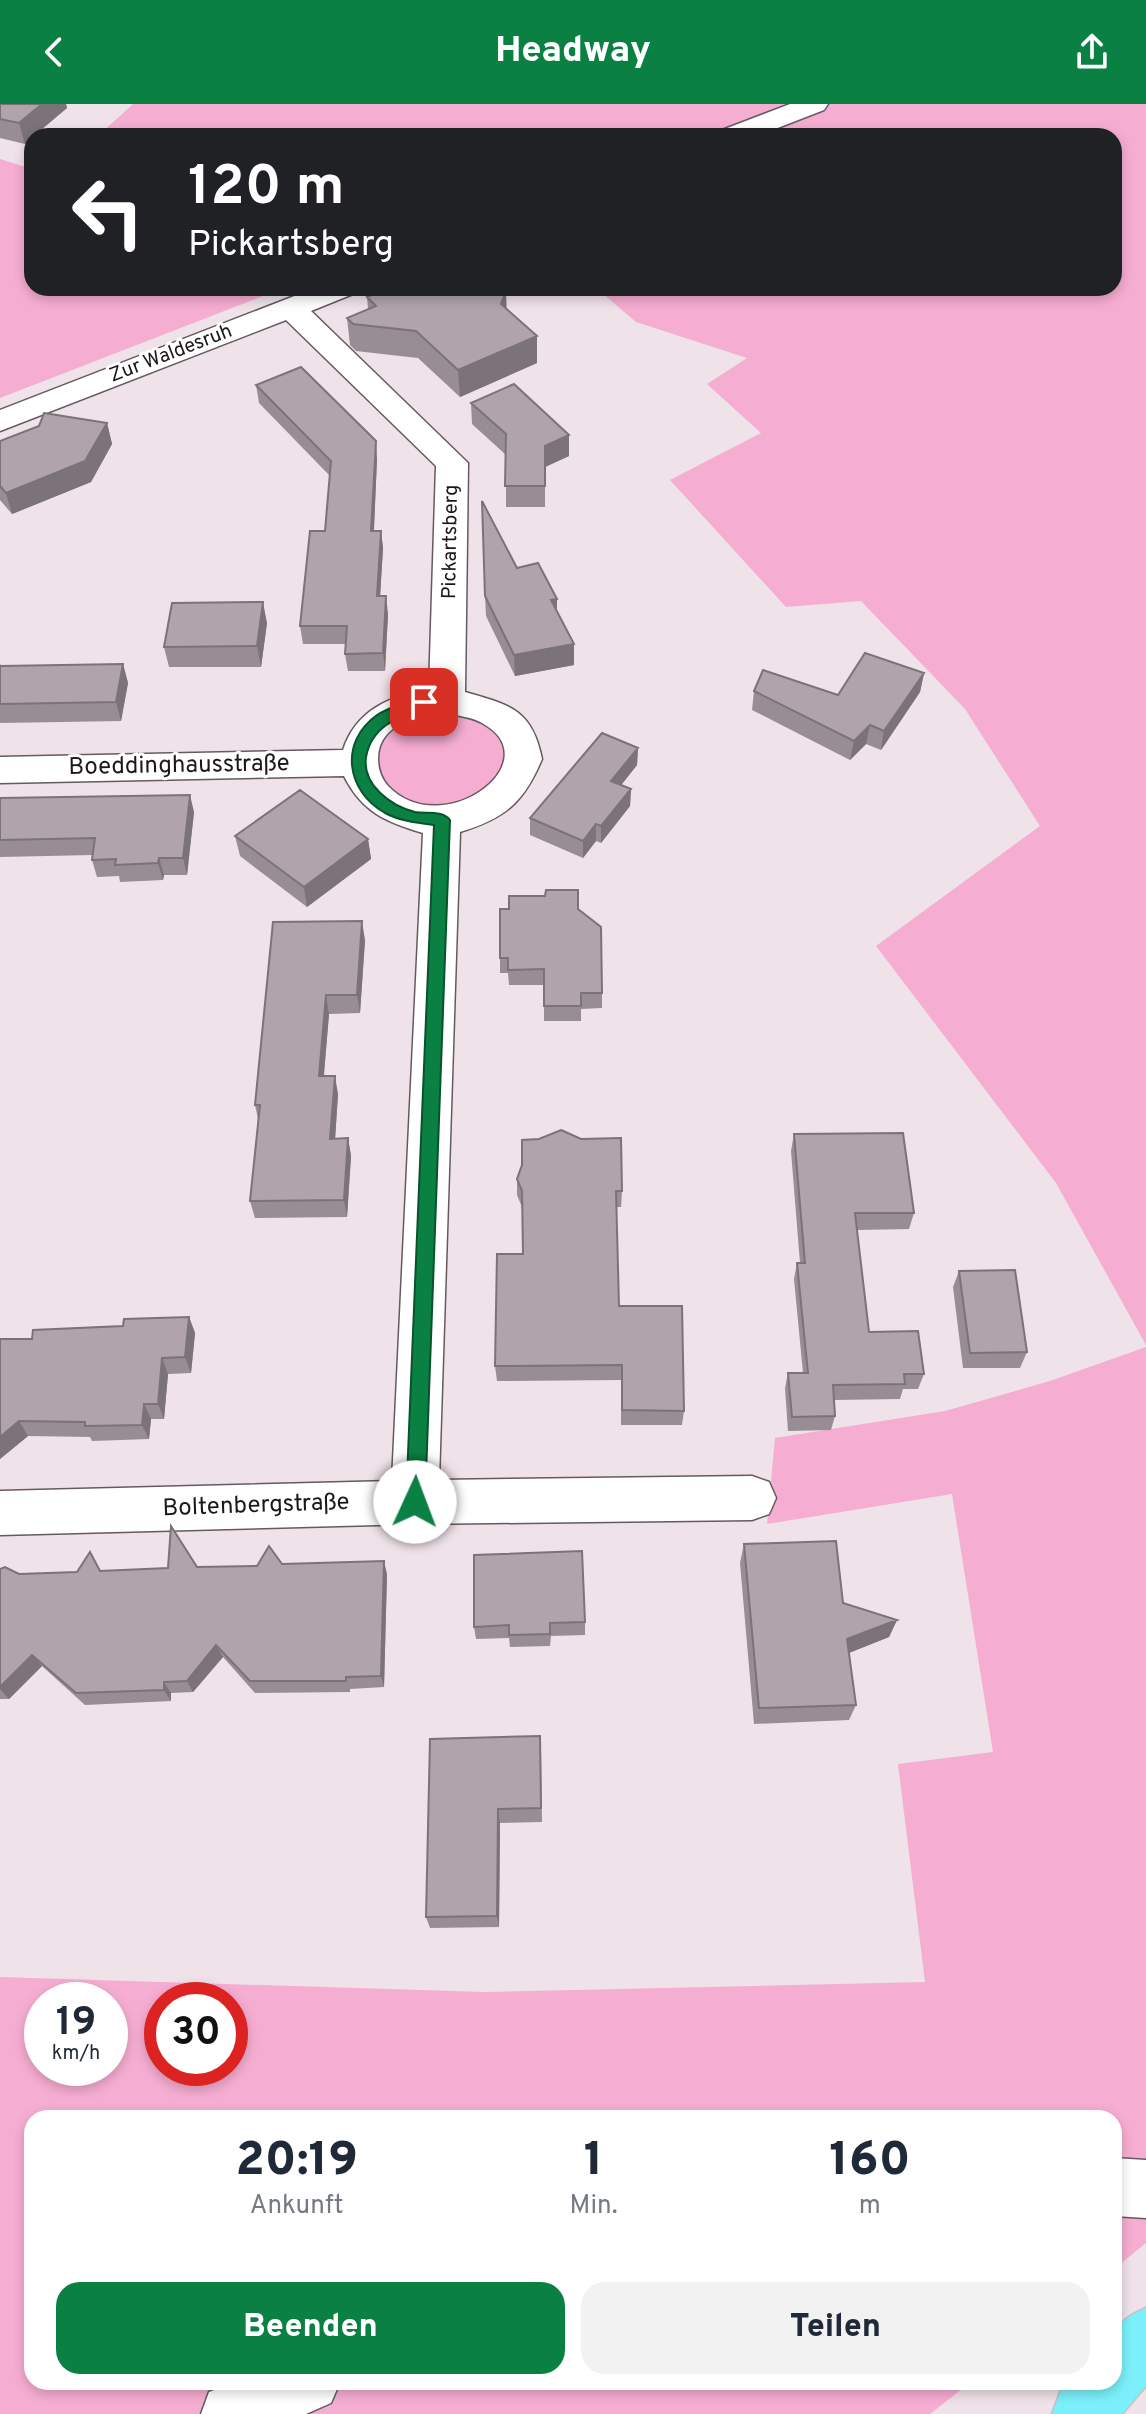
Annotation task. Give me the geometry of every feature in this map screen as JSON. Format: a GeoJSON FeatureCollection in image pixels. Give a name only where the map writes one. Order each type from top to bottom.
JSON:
{"type":"FeatureCollection","features":[{"type":"Feature","properties":{"kind":"highway"},"geometry":{"type":"LineString","coordinates":[[1122,2368],[1146,2338]]}},
{"type":"Feature","properties":{"kind":"highway"},"geometry":{"type":"LineString","coordinates":[[1082,2414],[1103,2390]]}},
{"type":"Feature","properties":{"kind":"street"},"geometry":{"type":"LineString","coordinates":[[752,128],[814,104]]}},
{"type":"Feature","properties":{"kind":"street","name":"Zur Waldesruh"},"geometry":{"type":"LineString","coordinates":[[0,421],[322,296]]}},
{"type":"Feature","properties":{"kind":"street","name":"Pickartsberg"},"geometry":{"type":"LineString","coordinates":[[291,308],[452,463],[447,700]]}},
{"type":"Feature","properties":{"kind":"street"},"geometry":{"type":"LineString","coordinates":[[447,700],[473,704],[496,713],[513,728],[523,746],[524,766],[515,787],[496,803],[471,815],[442,820],[416,818],[392,810],[374,797],[362,781],[358,763],[361,746],[370,731],[384,718],[424,702],[447,700]]}},
{"type":"Feature","properties":{"kind":"street","name":"Boeddinghausstraße"},"geometry":{"type":"LineString","coordinates":[[0,770],[358,763]]}},
{"type":"Feature","properties":{"kind":"street"},"geometry":{"type":"LineString","coordinates":[[415,1502],[442,820]]}},
{"type":"Feature","properties":{"kind":"street","name":"Boltenbergstraße"},"geometry":{"type":"LineString","coordinates":[[0,1513],[415,1502],[752,1498]]}},
{"type":"Feature","properties":{"kind":"street"},"geometry":{"type":"LineString","coordinates":[[1122,2188],[1146,2189]]}},
{"type":"Feature","properties":{"kind":"street"},"geometry":{"type":"LineString","coordinates":[[231,2414],[290,2390]]}},
{"type":"Feature","properties":{"kind":"shaded area"},"geometry":{"type":"Polygon","coordinates":[[[133,104],[1146,104],[1146,1345],[1056,1183],[876,946],[1040,826],[965,709],[861,601],[786,607],[670,480],[761,433],[707,384],[747,358],[636,322],[605,296],[1122,296],[1122,128],[107,128],[133,104]]]}},
{"type":"Feature","properties":{"kind":"shaded area"},"geometry":{"type":"Polygon","coordinates":[[[0,159],[24,166],[24,296],[263,296],[0,398],[0,159]]]}},
{"type":"Feature","properties":{"kind":"shaded area"},"geometry":{"type":"Polygon","coordinates":[[[445,713],[477,722],[500,738],[505,748],[505,760],[500,774],[483,792],[464,801],[424,805],[400,798],[385,785],[377,768],[379,750],[390,733],[412,720],[445,713]]]}},
{"type":"Feature","properties":{"kind":"shaded area"},"geometry":{"type":"Polygon","coordinates":[[[1146,1347],[1146,2243],[1122,2262],[1122,2110],[24,2110],[24,2390],[961,2390],[930,2414],[0,2414],[0,1977],[162,1982],[144,1982],[144,2086],[248,2086],[248,1985],[485,1992],[925,1982],[898,1764],[993,1752],[952,1494],[767,1524],[775,1438],[945,1411],[1050,1381],[1146,1347]]]}},
{"type":"Feature","properties":{"kind":"building"},"geometry":{"type":"Polygon","coordinates":[[[0,104],[42,104],[19,123],[0,119],[0,104]]]}},
{"type":"Feature","properties":{"kind":"building"},"geometry":{"type":"Polygon","coordinates":[[[504,296],[501,304],[537,336],[458,370],[416,331],[353,324],[347,318],[376,306],[367,297],[504,296]]]}},
{"type":"Feature","properties":{"kind":"building"},"geometry":{"type":"Polygon","coordinates":[[[301,367],[376,441],[371,531],[381,531],[377,596],[386,596],[383,653],[345,654],[347,626],[300,626],[310,531],[325,531],[331,461],[256,385],[301,367]]]}},
{"type":"Feature","properties":{"kind":"building"},"geometry":{"type":"Polygon","coordinates":[[[514,384],[569,435],[545,446],[545,486],[505,486],[506,434],[471,403],[514,384]]]}},
{"type":"Feature","properties":{"kind":"building"},"geometry":{"type":"Polygon","coordinates":[[[44,413],[107,423],[85,461],[6,493],[0,486],[0,441],[39,426],[44,413]]]}},
{"type":"Feature","properties":{"kind":"building"},"geometry":{"type":"Polygon","coordinates":[[[482,501],[517,568],[538,563],[557,599],[551,600],[574,644],[514,655],[485,596],[482,501]]]}},
{"type":"Feature","properties":{"kind":"building"},"geometry":{"type":"Polygon","coordinates":[[[263,602],[257,646],[164,647],[172,603],[263,602]]]}},
{"type":"Feature","properties":{"kind":"building"},"geometry":{"type":"Polygon","coordinates":[[[865,653],[924,673],[884,731],[870,725],[854,741],[754,691],[763,670],[838,695],[865,653]]]}},
{"type":"Feature","properties":{"kind":"building"},"geometry":{"type":"Polygon","coordinates":[[[123,664],[116,702],[0,704],[0,666],[123,664]]]}},
{"type":"Feature","properties":{"kind":"building"},"geometry":{"type":"Polygon","coordinates":[[[602,733],[638,748],[611,781],[631,789],[601,826],[596,824],[583,841],[530,818],[602,733]]]}},
{"type":"Feature","properties":{"kind":"building"},"geometry":{"type":"Polygon","coordinates":[[[300,790],[368,839],[304,887],[235,836],[300,790]]]}},
{"type":"Feature","properties":{"kind":"building"},"geometry":{"type":"Polygon","coordinates":[[[190,795],[183,858],[159,858],[158,863],[115,865],[116,859],[92,860],[95,838],[0,840],[0,798],[190,795]]]}},
{"type":"Feature","properties":{"kind":"building"},"geometry":{"type":"Polygon","coordinates":[[[546,890],[578,890],[578,909],[601,927],[602,993],[581,993],[581,1006],[544,1006],[544,969],[508,970],[508,958],[500,958],[500,909],[509,909],[509,896],[545,896],[546,890]]]}},
{"type":"Feature","properties":{"kind":"building"},"geometry":{"type":"Polygon","coordinates":[[[362,921],[357,995],[326,995],[319,1076],[335,1076],[330,1139],[348,1138],[344,1200],[250,1201],[260,1105],[255,1105],[273,922],[362,921]]]}},
{"type":"Feature","properties":{"kind":"building"},"geometry":{"type":"Polygon","coordinates":[[[561,1130],[581,1139],[621,1138],[622,1191],[616,1191],[619,1306],[682,1306],[684,1411],[622,1410],[622,1365],[495,1366],[497,1254],[523,1254],[522,1191],[517,1179],[522,1165],[522,1140],[539,1139],[561,1130]]]}},
{"type":"Feature","properties":{"kind":"building"},"geometry":{"type":"Polygon","coordinates":[[[903,1133],[914,1213],[855,1213],[869,1332],[918,1331],[924,1374],[904,1374],[905,1384],[833,1385],[835,1416],[792,1417],[788,1373],[808,1373],[797,1263],[805,1263],[794,1134],[903,1133]]]}},
{"type":"Feature","properties":{"kind":"building"},"geometry":{"type":"Polygon","coordinates":[[[1015,1270],[1027,1352],[970,1353],[959,1271],[1015,1270]]]}},
{"type":"Feature","properties":{"kind":"building"},"geometry":{"type":"Polygon","coordinates":[[[189,1317],[185,1357],[162,1358],[158,1404],[144,1404],[142,1425],[85,1426],[85,1422],[19,1421],[0,1437],[0,1339],[32,1339],[33,1330],[123,1326],[124,1319],[189,1317]]]}},
{"type":"Feature","properties":{"kind":"building"},"geometry":{"type":"Polygon","coordinates":[[[171,1526],[197,1567],[257,1566],[269,1546],[282,1564],[384,1561],[381,1676],[346,1677],[346,1681],[250,1681],[216,1645],[187,1681],[164,1682],[164,1690],[76,1693],[32,1655],[0,1687],[0,1569],[5,1567],[19,1574],[77,1572],[90,1552],[100,1571],[168,1568],[171,1526]]]}},
{"type":"Feature","properties":{"kind":"building"},"geometry":{"type":"Polygon","coordinates":[[[836,1541],[843,1603],[897,1620],[847,1639],[856,1705],[759,1708],[744,1544],[836,1541]]]}},
{"type":"Feature","properties":{"kind":"building"},"geometry":{"type":"Polygon","coordinates":[[[582,1551],[585,1622],[550,1623],[550,1634],[509,1635],[509,1625],[474,1627],[474,1555],[582,1551]]]}},
{"type":"Feature","properties":{"kind":"building"},"geometry":{"type":"Polygon","coordinates":[[[540,1736],[541,1808],[498,1809],[497,1916],[426,1917],[430,1739],[540,1736]]]}},
{"type":"Feature","properties":{"kind":"route"},"geometry":{"type":"LineString","coordinates":[[415,1502],[442,820],[416,818],[392,810],[374,797],[362,781],[358,763],[361,746],[370,731],[384,718],[424,702]]}}]}
